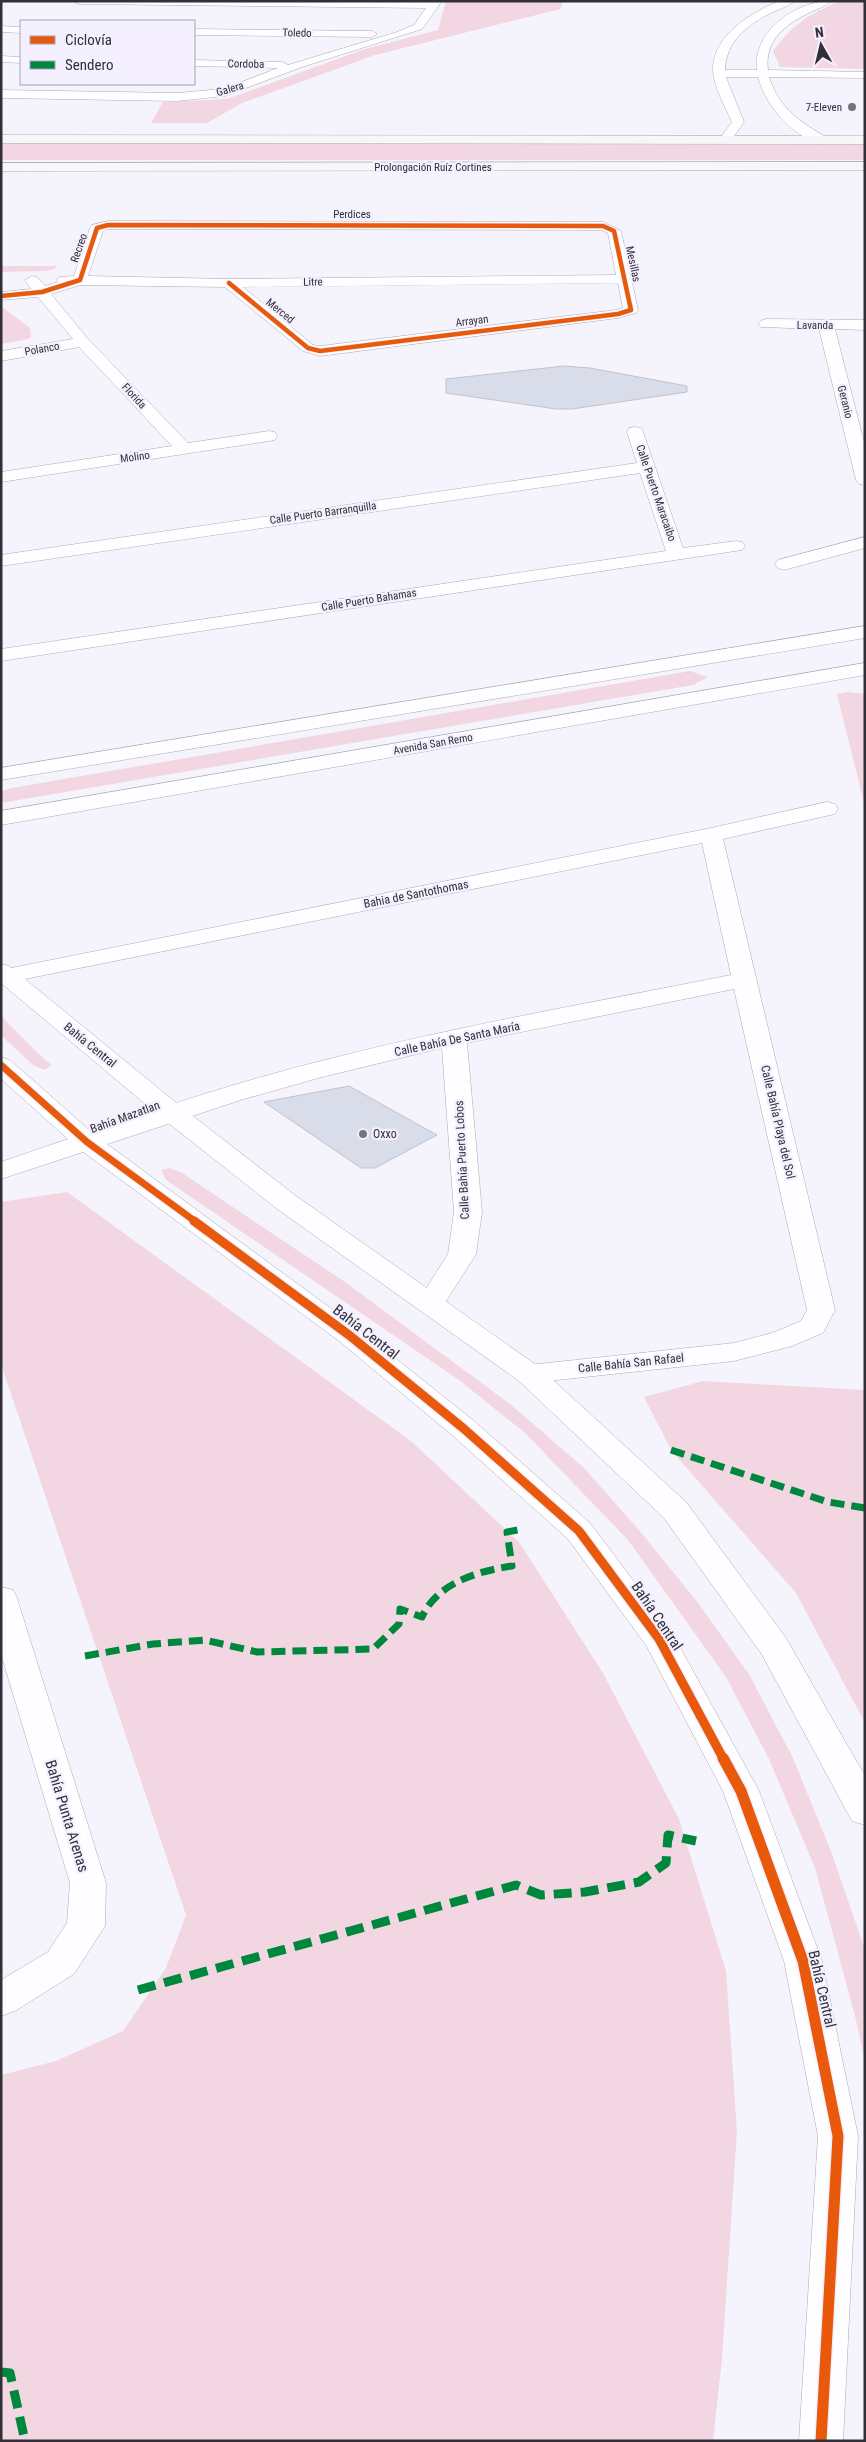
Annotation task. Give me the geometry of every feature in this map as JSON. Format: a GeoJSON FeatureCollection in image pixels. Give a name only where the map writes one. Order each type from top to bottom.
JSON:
{"type":"FeatureCollection","features":[{"type":"Feature","properties":{"kind":"main road"},"geometry":{"type":"LineString","coordinates":[[1,140],[865,140]]}},
{"type":"Feature","properties":{"kind":"main road","name":"Prolongación Ruíz Cortines"},"geometry":{"type":"LineString","coordinates":[[1,167],[865,166]]}},
{"type":"Feature","properties":{"kind":"street"},"geometry":{"type":"LineString","coordinates":[[79,1],[437,3]]}},
{"type":"Feature","properties":{"kind":"street"},"geometry":{"type":"LineString","coordinates":[[725,140],[738,122],[719,73],[719,59],[735,32],[789,1]]}},
{"type":"Feature","properties":{"kind":"street"},"geometry":{"type":"LineString","coordinates":[[822,140],[785,115],[772,98],[762,73],[762,58],[766,43],[773,32],[804,12],[826,1]]}},
{"type":"Feature","properties":{"kind":"street","name":"Galera"},"geometry":{"type":"LineString","coordinates":[[1,94],[196,96],[225,92],[298,65],[401,34],[418,27],[437,3]]}},
{"type":"Feature","properties":{"kind":"street"},"geometry":{"type":"LineString","coordinates":[[1,29],[20,30]]}},
{"type":"Feature","properties":{"kind":"street","name":"Toledo"},"geometry":{"type":"LineString","coordinates":[[195,32],[401,34]]}},
{"type":"Feature","properties":{"kind":"street"},"geometry":{"type":"LineString","coordinates":[[1,59],[20,60]]}},
{"type":"Feature","properties":{"kind":"street","name":"Cordoba"},"geometry":{"type":"LineString","coordinates":[[195,63],[298,65]]}},
{"type":"Feature","properties":{"kind":"street"},"geometry":{"type":"LineString","coordinates":[[719,73],[865,75]]}},
{"type":"Feature","properties":{"kind":"street","name":"Perdices"},"geometry":{"type":"LineString","coordinates":[[102,226],[603,226]]}},
{"type":"Feature","properties":{"kind":"street","name":"Recreo"},"geometry":{"type":"LineString","coordinates":[[80,280],[97,228],[102,226]]}},
{"type":"Feature","properties":{"kind":"street","name":"Mesillas"},"geometry":{"type":"LineString","coordinates":[[603,226],[614,231],[631,310],[627,312]]}},
{"type":"Feature","properties":{"kind":"street","name":"Litre"},"geometry":{"type":"LineString","coordinates":[[16,280],[229,283],[625,279]]}},
{"type":"Feature","properties":{"kind":"street","name":"Florida"},"geometry":{"type":"LineString","coordinates":[[32,280],[83,342],[185,450]]}},
{"type":"Feature","properties":{"kind":"street"},"geometry":{"type":"LineString","coordinates":[[1,296],[42,292],[80,280]]}},
{"type":"Feature","properties":{"kind":"street","name":"Merced"},"geometry":{"type":"LineString","coordinates":[[229,283],[308,348],[320,351]]}},
{"type":"Feature","properties":{"kind":"street","name":"Arrayan"},"geometry":{"type":"LineString","coordinates":[[320,351],[627,312]]}},
{"type":"Feature","properties":{"kind":"street","name":"Lavanda"},"geometry":{"type":"LineString","coordinates":[[766,324],[865,325]]}},
{"type":"Feature","properties":{"kind":"street","name":"Geranio"},"geometry":{"type":"LineString","coordinates":[[826,325],[865,480]]}},
{"type":"Feature","properties":{"kind":"street","name":"Polanco"},"geometry":{"type":"LineString","coordinates":[[1,356],[83,342]]}},
{"type":"Feature","properties":{"kind":"street","name":"Calle Puerto Maracaibo"},"geometry":{"type":"LineString","coordinates":[[635,432],[676,554]]}},
{"type":"Feature","properties":{"kind":"street","name":"Molino"},"geometry":{"type":"LineString","coordinates":[[1,477],[269,436]]}},
{"type":"Feature","properties":{"kind":"street","name":"Calle Puerto Barranquilla"},"geometry":{"type":"LineString","coordinates":[[1,561],[21,556],[646,467]]}},
{"type":"Feature","properties":{"kind":"street"},"geometry":{"type":"LineString","coordinates":[[784,564],[865,542]]}},
{"type":"Feature","properties":{"kind":"street","name":"Calle Puerto Bahamas"},"geometry":{"type":"LineString","coordinates":[[1,655],[736,546]]}},
{"type":"Feature","properties":{"kind":"street"},"geometry":{"type":"LineString","coordinates":[[1,774],[865,632]]}},
{"type":"Feature","properties":{"kind":"street","name":"Avenida San Remo"},"geometry":{"type":"LineString","coordinates":[[1,818],[865,670]]}},
{"type":"Feature","properties":{"kind":"street","name":"Bahia de Santothomas"},"geometry":{"type":"LineString","coordinates":[[3,974],[711,835],[827,809]]}},
{"type":"Feature","properties":{"kind":"street","name":"Calle Bahía Playa del Sol"},"geometry":{"type":"LineString","coordinates":[[711,835],[746,979],[821,1310],[813,1327],[782,1340],[734,1352]]}},
{"type":"Feature","properties":{"kind":"street","name":"Bahía Central"},"geometry":{"type":"LineString","coordinates":[[3,974],[171,1112],[286,1202],[432,1303],[529,1374],[675,1510],[774,1646],[846,1773],[865,1812]]}},
{"type":"Feature","properties":{"kind":"street","name":"Calle Bahía De Santa María"},"geometry":{"type":"LineString","coordinates":[[171,1112],[313,1071],[454,1038],[746,979]]}},
{"type":"Feature","properties":{"kind":"street","name":"Calle Bahía Puerto Lobos"},"geometry":{"type":"LineString","coordinates":[[432,1303],[462,1254],[468,1212],[454,1038]]}},
{"type":"Feature","properties":{"kind":"street","name":"Bahía Central"},"geometry":{"type":"LineString","coordinates":[[1,1065],[87,1142],[349,1335],[463,1428],[579,1531],[658,1639],[741,1791],[803,1961],[838,2136],[821,2441]]}},
{"type":"Feature","properties":{"kind":"street","name":"Bahía Mazatlan"},"geometry":{"type":"LineString","coordinates":[[1,1171],[171,1112]]}},
{"type":"Feature","properties":{"kind":"street","name":"Calle Bahía San Rafael"},"geometry":{"type":"LineString","coordinates":[[529,1374],[734,1352]]}},
{"type":"Feature","properties":{"kind":"street","name":"Bahía Punta Arenas"},"geometry":{"type":"LineString","coordinates":[[1,1598],[9,1659],[88,1883],[86,1926],[61,1963],[1,2000]]}},
{"type":"Feature","properties":{"kind":"shaded area"},"geometry":{"type":"Polygon","coordinates":[[[446,1],[562,1],[561,9],[375,55],[242,103],[207,123],[151,123],[163,102],[227,99],[365,49],[438,30],[446,1]]]}},
{"type":"Feature","properties":{"kind":"shaded area"},"geometry":{"type":"Polygon","coordinates":[[[840,1],[865,1],[865,69],[780,67],[773,51],[780,42],[810,15],[840,1]]]}},
{"type":"Feature","properties":{"kind":"shaded area"},"geometry":{"type":"Polygon","coordinates":[[[1,142],[865,143],[865,160],[1,160],[1,142]]]}},
{"type":"Feature","properties":{"kind":"shaded area"},"geometry":{"type":"Polygon","coordinates":[[[1,266],[56,266],[55,269],[45,271],[1,272],[1,266]]]}},
{"type":"Feature","properties":{"kind":"shaded area"},"geometry":{"type":"Polygon","coordinates":[[[1,306],[30,328],[31,337],[1,344],[1,306]]]}},
{"type":"Feature","properties":{"kind":"shaded area"},"geometry":{"type":"Polygon","coordinates":[[[690,671],[708,677],[693,685],[1,803],[1,791],[12,788],[690,671]]]}},
{"type":"Feature","properties":{"kind":"shaded area"},"geometry":{"type":"Polygon","coordinates":[[[848,692],[865,694],[865,807],[837,694],[848,692]]]}},
{"type":"Feature","properties":{"kind":"shaded area"},"geometry":{"type":"Polygon","coordinates":[[[1,1016],[52,1065],[44,1070],[33,1065],[5,1039],[1,1035],[1,1016]]]}},
{"type":"Feature","properties":{"kind":"shaded area"},"geometry":{"type":"Polygon","coordinates":[[[170,1168],[182,1173],[345,1282],[510,1404],[584,1468],[639,1530],[699,1604],[750,1676],[793,1758],[832,1854],[865,1950],[865,2061],[855,2016],[815,1868],[769,1759],[726,1677],[628,1540],[525,1433],[459,1380],[166,1180],[161,1170],[170,1168]]]}},
{"type":"Feature","properties":{"kind":"shaded area"},"geometry":{"type":"Polygon","coordinates":[[[67,1192],[411,1441],[519,1542],[603,1673],[679,1819],[726,1971],[737,2131],[722,2359],[713,2441],[1,2441],[1,2075],[56,2061],[123,2031],[166,1968],[186,1915],[1,1364],[1,1202],[67,1192]]]}},
{"type":"Feature","properties":{"kind":"shaded area"},"geometry":{"type":"Polygon","coordinates":[[[703,1381],[865,1390],[865,1723],[796,1593],[671,1450],[644,1397],[703,1381]]]}},
{"type":"Feature","properties":{"kind":"building"},"geometry":{"type":"Polygon","coordinates":[[[564,366],[590,368],[687,386],[687,392],[572,409],[556,409],[446,393],[446,379],[564,366]]]}},
{"type":"Feature","properties":{"kind":"building","name":"Oxxo"},"geometry":{"type":"Polygon","coordinates":[[[349,1086],[437,1135],[375,1168],[361,1168],[264,1102],[349,1086]]]}},
{"type":"Feature","properties":{"kind":"marked path"},"geometry":{"type":"LineString","coordinates":[[671,1450],[828,1502],[865,1508]]}},
{"type":"Feature","properties":{"kind":"marked path"},"geometry":{"type":"LineString","coordinates":[[85,1656],[153,1644],[205,1640],[257,1652],[373,1649],[399,1624],[400,1609],[422,1617],[429,1602],[436,1595],[455,1583],[491,1570],[512,1566],[507,1532],[523,1529]]}},
{"type":"Feature","properties":{"kind":"marked path"},"geometry":{"type":"LineString","coordinates":[[138,1990],[516,1885],[541,1895],[585,1892],[639,1882],[666,1863],[668,1835],[696,1841]]}},
{"type":"Feature","properties":{"kind":"marked path"},"geometry":{"type":"LineString","coordinates":[[1,2372],[10,2373],[25,2441]]}},
{"type":"Feature","properties":{"kind":"cycle path"},"geometry":{"type":"LineString","coordinates":[[1,296],[42,292],[80,280],[97,228],[108,225],[603,226],[614,231],[631,310],[618,314],[320,351],[308,348],[229,283]]}},
{"type":"Feature","properties":{"kind":"cycle path"},"geometry":{"type":"LineString","coordinates":[[1,1065],[87,1142],[349,1335],[463,1428],[579,1531],[659,1639],[741,1791],[803,1961],[838,2136],[821,2441]]}},
{"type":"Feature","properties":{"kind":"place","name":"7-Eleven"},"geometry":{"type":"Point","coordinates":[852,107]}},
{"type":"Feature","properties":{"kind":"place","name":"Oxxo"},"geometry":{"type":"Point","coordinates":[363,1134]}}]}
